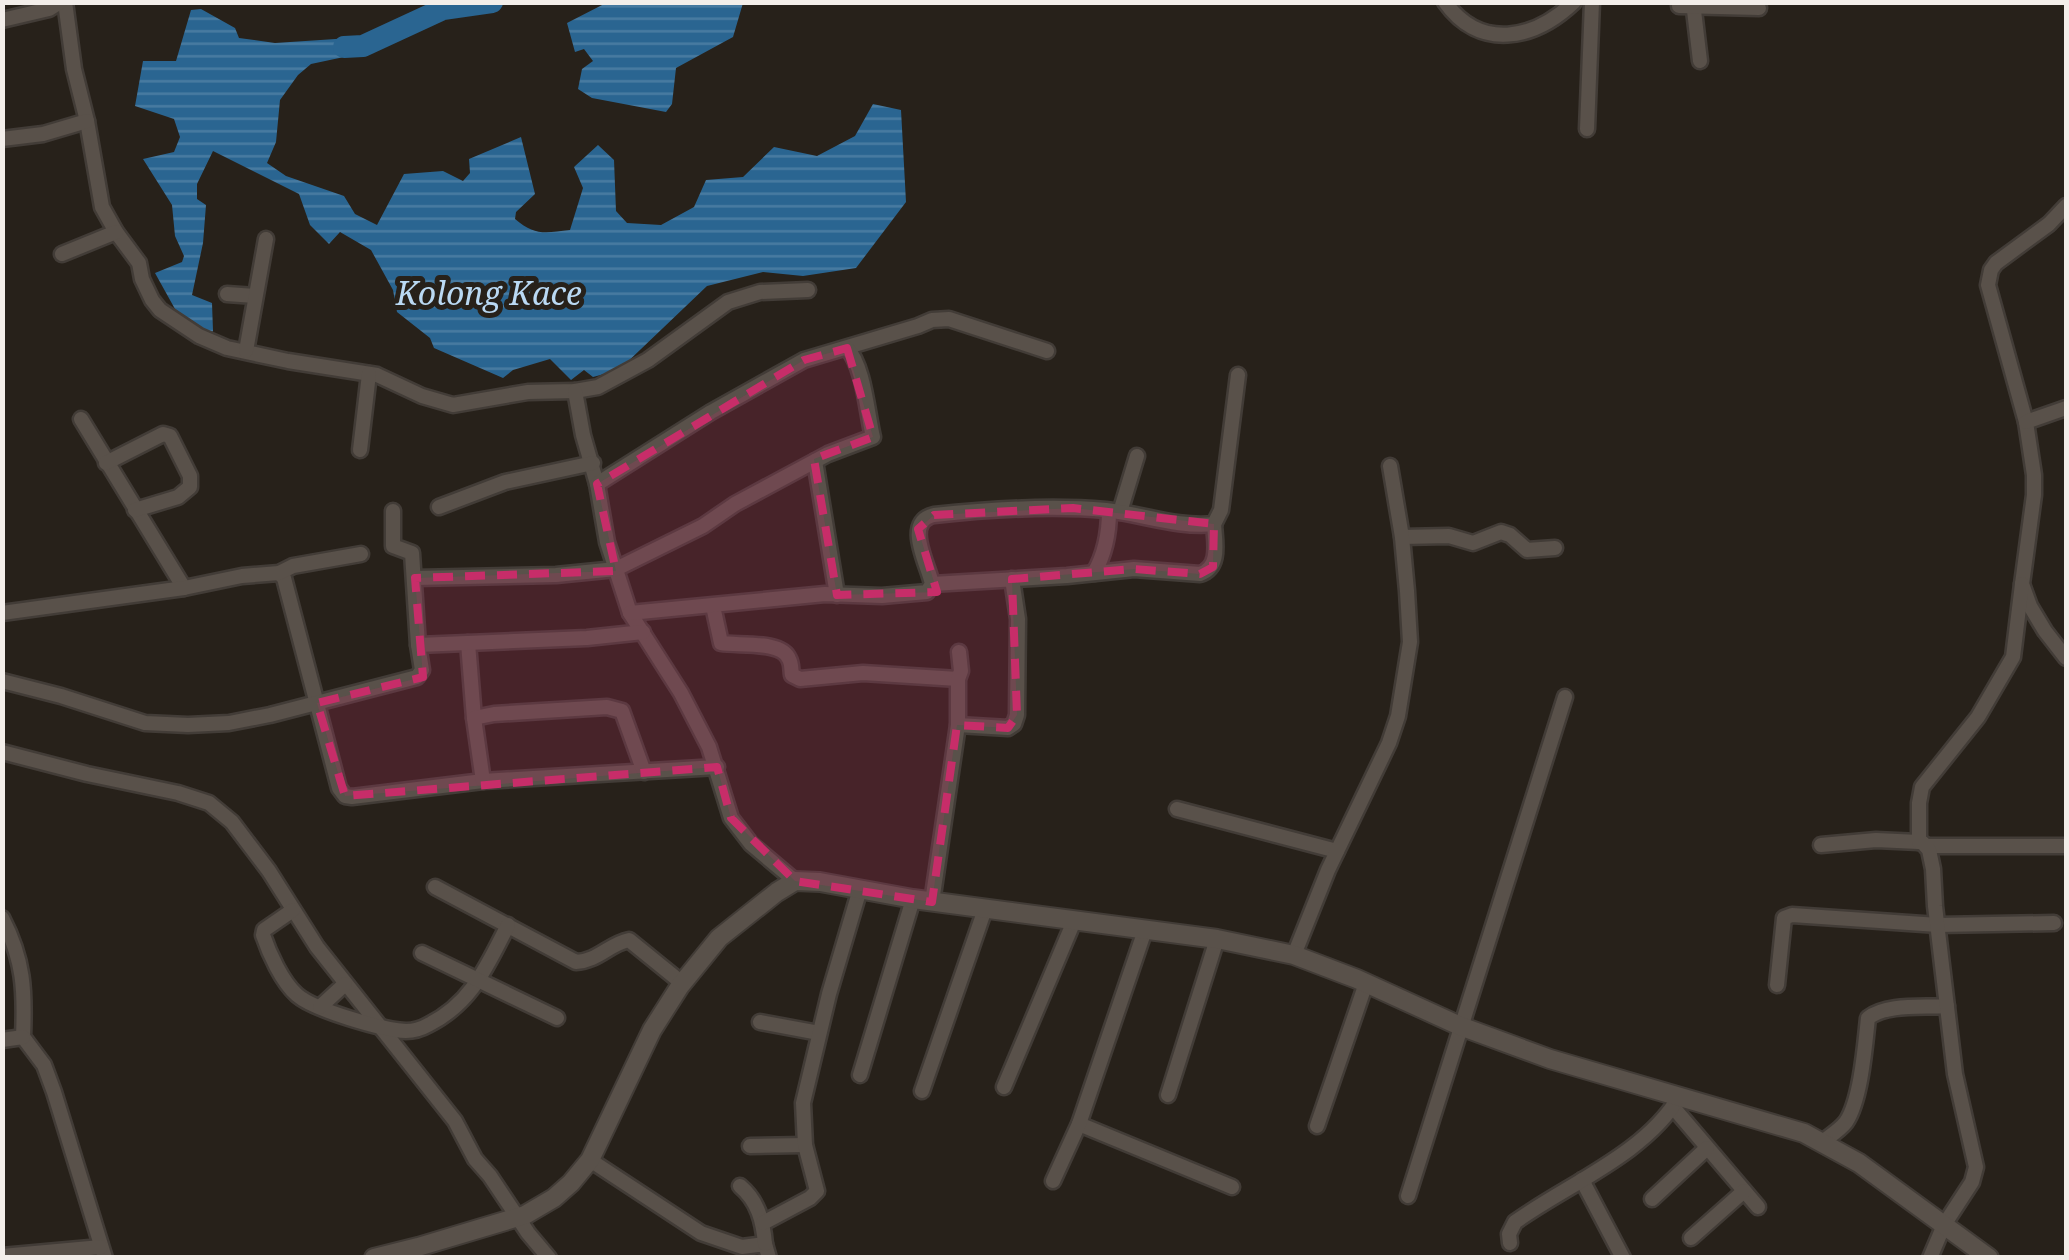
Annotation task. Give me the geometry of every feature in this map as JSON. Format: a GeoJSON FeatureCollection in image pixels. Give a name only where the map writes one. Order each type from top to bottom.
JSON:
{"type":"FeatureCollection","features":[{"type":"Feature","properties":{"kind":"street"},"geometry":{"type":"LineString","coordinates":[[2,20],[63,2],[102,207],[139,263],[152,300],[171,319],[214,343],[288,361],[377,375],[422,396],[453,405],[608,383],[664,349],[728,302],[760,292],[808,290]]}},
{"type":"Feature","properties":{"kind":"street"},"geometry":{"type":"LineString","coordinates":[[1445,2],[1476,31],[1496,35],[1550,22],[1574,2]]}},
{"type":"Feature","properties":{"kind":"street"},"geometry":{"type":"LineString","coordinates":[[1587,129],[1592,2]]}},
{"type":"Feature","properties":{"kind":"street"},"geometry":{"type":"LineString","coordinates":[[1700,61],[1689,5],[1759,8]]}},
{"type":"Feature","properties":{"kind":"street"},"geometry":{"type":"LineString","coordinates":[[2,139],[43,134],[87,121]]}},
{"type":"Feature","properties":{"kind":"street"},"geometry":{"type":"LineString","coordinates":[[1930,1258],[1944,1225],[1972,1182],[1976,1167],[1955,1074],[1934,869],[1923,844],[1919,803],[1922,787],[1978,718],[2012,657],[2034,495],[2026,422],[1990,295],[1989,276],[1996,263],[2049,224],[2066,206]]}},
{"type":"Feature","properties":{"kind":"street"},"geometry":{"type":"LineString","coordinates":[[62,254],[116,232]]}},
{"type":"Feature","properties":{"kind":"street"},"geometry":{"type":"LineString","coordinates":[[246,351],[266,239]]}},
{"type":"Feature","properties":{"kind":"street"},"geometry":{"type":"LineString","coordinates":[[227,294],[256,296]]}},
{"type":"Feature","properties":{"kind":"street"},"geometry":{"type":"LineString","coordinates":[[597,484],[711,412],[804,360],[932,320],[949,319],[1047,352]]}},
{"type":"Feature","properties":{"kind":"street"},"geometry":{"type":"LineString","coordinates":[[415,578],[556,575],[616,569],[703,526],[815,461],[873,437],[860,374],[848,348]]}},
{"type":"Feature","properties":{"kind":"street"},"geometry":{"type":"LineString","coordinates":[[360,450],[369,374]]}},
{"type":"Feature","properties":{"kind":"street"},"geometry":{"type":"LineString","coordinates":[[932,584],[1134,569],[1200,574],[1209,571],[1213,567],[1214,524],[1221,510],[1238,375]]}},
{"type":"Feature","properties":{"kind":"street"},"geometry":{"type":"LineString","coordinates":[[575,390],[607,542],[630,613],[710,747],[731,818],[751,844],[796,881]]}},
{"type":"Feature","properties":{"kind":"street"},"geometry":{"type":"LineString","coordinates":[[2026,422],[2066,408]]}},
{"type":"Feature","properties":{"kind":"street"},"geometry":{"type":"LineString","coordinates":[[81,419],[184,588]]}},
{"type":"Feature","properties":{"kind":"street"},"geometry":{"type":"LineString","coordinates":[[106,463],[163,434],[170,436],[190,476],[190,487],[178,497],[135,510]]}},
{"type":"Feature","properties":{"kind":"street"},"geometry":{"type":"LineString","coordinates":[[1094,573],[1137,456]]}},
{"type":"Feature","properties":{"kind":"street"},"geometry":{"type":"LineString","coordinates":[[815,461],[837,595]]}},
{"type":"Feature","properties":{"kind":"street"},"geometry":{"type":"LineString","coordinates":[[439,507],[506,482],[593,464]]}},
{"type":"Feature","properties":{"kind":"street"},"geometry":{"type":"LineString","coordinates":[[1294,954],[1337,851],[1390,743],[1398,716],[1410,642],[1402,538],[1390,466]]}},
{"type":"Feature","properties":{"kind":"street"},"geometry":{"type":"LineString","coordinates":[[630,613],[825,594],[922,593],[932,584],[919,538],[919,523],[925,517],[999,509],[1072,508],[1214,524]]}},
{"type":"Feature","properties":{"kind":"street"},"geometry":{"type":"LineString","coordinates":[[2,681],[144,723],[188,725],[229,722],[317,704],[417,677],[422,670],[412,553],[394,546],[393,512]]}},
{"type":"Feature","properties":{"kind":"street"},"geometry":{"type":"LineString","coordinates":[[1402,538],[1449,536],[1473,543],[1501,532],[1527,550],[1555,548]]}},
{"type":"Feature","properties":{"kind":"street"},"geometry":{"type":"LineString","coordinates":[[2,613],[279,573],[294,566],[361,554]]}},
{"type":"Feature","properties":{"kind":"street"},"geometry":{"type":"LineString","coordinates":[[279,573],[284,578],[339,788],[345,796],[483,782],[716,767]]}},
{"type":"Feature","properties":{"kind":"street"},"geometry":{"type":"LineString","coordinates":[[958,726],[1008,728],[1014,724],[1018,619],[1012,580]]}},
{"type":"Feature","properties":{"kind":"street"},"geometry":{"type":"LineString","coordinates":[[2022,584],[2037,618],[2066,658]]}},
{"type":"Feature","properties":{"kind":"street"},"geometry":{"type":"LineString","coordinates":[[713,606],[721,643],[764,645],[780,650],[787,654],[795,678],[863,673],[958,679]]}},
{"type":"Feature","properties":{"kind":"street"},"geometry":{"type":"LineString","coordinates":[[418,645],[643,632]]}},
{"type":"Feature","properties":{"kind":"street"},"geometry":{"type":"LineString","coordinates":[[468,643],[483,782]]}},
{"type":"Feature","properties":{"kind":"street"},"geometry":{"type":"LineString","coordinates":[[860,1076],[922,901],[958,726],[959,652]]}},
{"type":"Feature","properties":{"kind":"street"},"geometry":{"type":"LineString","coordinates":[[1408,1196],[1565,697]]}},
{"type":"Feature","properties":{"kind":"street"},"geometry":{"type":"LineString","coordinates":[[474,718],[615,708],[622,711],[644,772]]}},
{"type":"Feature","properties":{"kind":"street"},"geometry":{"type":"LineString","coordinates":[[2,752],[178,793],[208,803],[232,822],[269,871],[317,947],[455,1120],[475,1159],[550,1258]]}},
{"type":"Feature","properties":{"kind":"street"},"geometry":{"type":"LineString","coordinates":[[1177,808],[1337,851]]}},
{"type":"Feature","properties":{"kind":"street"},"geometry":{"type":"LineString","coordinates":[[1821,845],[1876,840],[2066,846]]}},
{"type":"Feature","properties":{"kind":"street"},"geometry":{"type":"LineString","coordinates":[[374,1258],[517,1218],[554,1198],[571,1183],[590,1160],[652,1030],[682,982],[719,938],[796,881],[1218,939],[1294,954],[1460,1026],[1550,1059],[1676,1102],[1804,1133],[1859,1163],[1988,1258]]}},
{"type":"Feature","properties":{"kind":"street"},"geometry":{"type":"LineString","coordinates":[[435,887],[576,962],[595,959],[618,943],[630,940],[682,982]]}},
{"type":"Feature","properties":{"kind":"street"},"geometry":{"type":"LineString","coordinates":[[763,1223],[817,1191],[805,1145],[803,1103],[818,1033],[860,890]]}},
{"type":"Feature","properties":{"kind":"street"},"geometry":{"type":"LineString","coordinates":[[922,1091],[985,909]]}},
{"type":"Feature","properties":{"kind":"street"},"geometry":{"type":"LineString","coordinates":[[293,910],[264,930],[264,935],[286,982],[296,994],[366,1024],[404,1031],[430,1024],[480,980],[508,925]]}},
{"type":"Feature","properties":{"kind":"street"},"geometry":{"type":"LineString","coordinates":[[1777,985],[1787,916],[1938,925],[2054,924]]}},
{"type":"Feature","properties":{"kind":"street"},"geometry":{"type":"LineString","coordinates":[[2,918],[22,966],[23,1037],[44,1065],[103,1252],[2,1256]]}},
{"type":"Feature","properties":{"kind":"street"},"geometry":{"type":"LineString","coordinates":[[1004,1087],[1074,921]]}},
{"type":"Feature","properties":{"kind":"street"},"geometry":{"type":"LineString","coordinates":[[1053,1181],[1079,1124],[1145,930]]}},
{"type":"Feature","properties":{"kind":"street"},"geometry":{"type":"LineString","coordinates":[[1168,1095],[1218,939]]}},
{"type":"Feature","properties":{"kind":"street"},"geometry":{"type":"LineString","coordinates":[[422,952],[557,1018]]}},
{"type":"Feature","properties":{"kind":"street"},"geometry":{"type":"LineString","coordinates":[[1317,1126],[1366,983]]}},
{"type":"Feature","properties":{"kind":"street"},"geometry":{"type":"LineString","coordinates":[[320,1007],[345,984]]}},
{"type":"Feature","properties":{"kind":"street"},"geometry":{"type":"LineString","coordinates":[[1822,1142],[1844,1126],[1851,1114],[1868,1018],[1883,1010],[1947,1006]]}},
{"type":"Feature","properties":{"kind":"street"},"geometry":{"type":"LineString","coordinates":[[760,1022],[818,1033]]}},
{"type":"Feature","properties":{"kind":"street"},"geometry":{"type":"LineString","coordinates":[[2,1040],[23,1037]]}},
{"type":"Feature","properties":{"kind":"street"},"geometry":{"type":"LineString","coordinates":[[1676,1102],[1707,1148],[1758,1207]]}},
{"type":"Feature","properties":{"kind":"street"},"geometry":{"type":"LineString","coordinates":[[1510,1243],[1509,1234],[1515,1222],[1647,1135],[1676,1102]]}},
{"type":"Feature","properties":{"kind":"street"},"geometry":{"type":"LineString","coordinates":[[1079,1124],[1232,1186]]}},
{"type":"Feature","properties":{"kind":"street"},"geometry":{"type":"LineString","coordinates":[[750,1146],[805,1145]]}},
{"type":"Feature","properties":{"kind":"street"},"geometry":{"type":"LineString","coordinates":[[1652,1199],[1707,1148]]}},
{"type":"Feature","properties":{"kind":"street"},"geometry":{"type":"LineString","coordinates":[[590,1160],[701,1234],[767,1251],[763,1223],[749,1193],[740,1186]]}},
{"type":"Feature","properties":{"kind":"street"},"geometry":{"type":"LineString","coordinates":[[1582,1180],[1623,1258]]}},
{"type":"Feature","properties":{"kind":"street"},"geometry":{"type":"LineString","coordinates":[[1691,1238],[1744,1192]]}},
{"type":"Feature","properties":{"kind":"highlighted area"},"geometry":{"type":"Polygon","coordinates":[[[847,348],[873,437],[814,459],[837,595],[937,592],[918,529],[934,515],[1073,508],[1214,524],[1213,567],[1200,574],[1134,569],[1012,579],[1017,715],[1008,728],[957,725],[932,902],[795,881],[731,818],[717,767],[345,796],[317,703],[423,677],[415,578],[616,571],[597,484],[804,360],[847,348]]]}},
{"type":"Feature","properties":{"kind":"water"},"geometry":{"type":"Polygon","coordinates":[[[606,3],[743,3],[733,37],[676,68],[672,104],[666,112],[592,98],[578,89],[582,69],[593,61],[584,49],[575,52],[567,23],[606,3]]]}},
{"type":"Feature","properties":{"kind":"water","name":"Kolong Kace"},"geometry":{"type":"Polygon","coordinates":[[[201,9],[235,28],[239,38],[275,43],[366,37],[377,50],[311,64],[298,75],[280,100],[276,142],[267,163],[286,176],[344,196],[355,214],[377,225],[404,174],[443,171],[463,181],[470,173],[469,159],[521,137],[535,194],[516,212],[515,219],[522,224],[541,232],[570,230],[583,188],[574,167],[598,145],[614,160],[616,211],[627,223],[661,225],[694,207],[706,180],[743,177],[774,147],[817,156],[855,136],[873,104],[901,110],[906,202],[856,268],[803,276],[763,272],[707,286],[619,370],[593,377],[584,370],[571,380],[550,359],[513,370],[503,378],[434,348],[430,338],[397,312],[393,290],[371,250],[340,232],[329,244],[310,225],[299,194],[213,151],[197,184],[197,199],[206,205],[192,295],[212,303],[213,331],[208,336],[175,309],[155,273],[182,262],[184,256],[175,236],[172,205],[143,159],[174,152],[180,137],[174,119],[135,106],[143,61],[176,61],[191,10],[201,9]]]}},
{"type":"Feature","properties":{"kind":"waterway"},"geometry":{"type":"LineString","coordinates":[[344,47],[363,46],[443,9],[492,2]]}}]}
